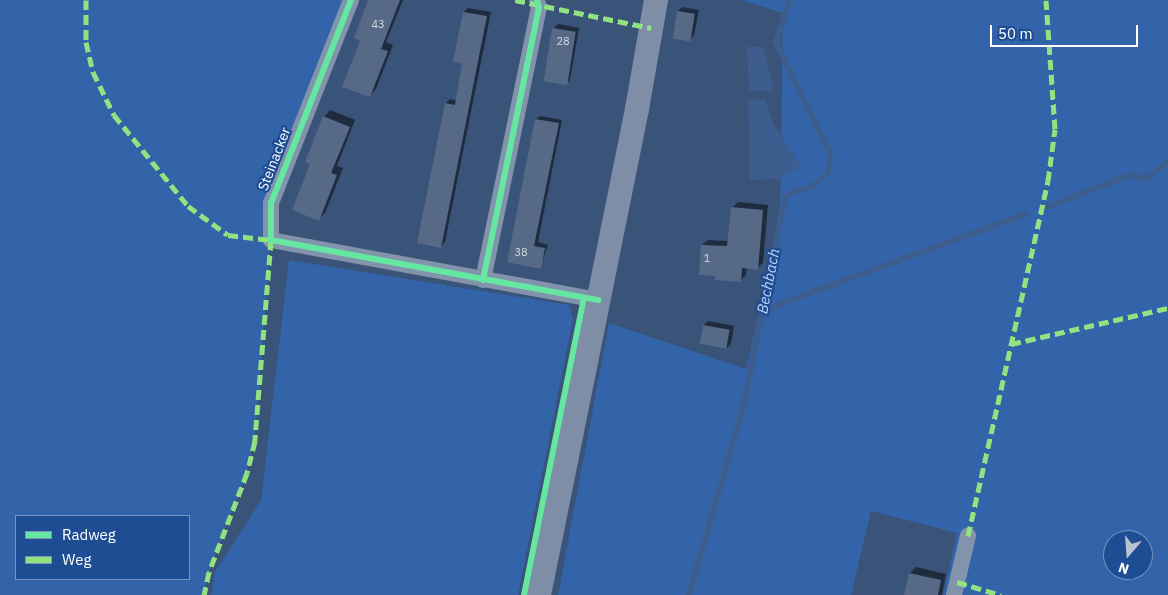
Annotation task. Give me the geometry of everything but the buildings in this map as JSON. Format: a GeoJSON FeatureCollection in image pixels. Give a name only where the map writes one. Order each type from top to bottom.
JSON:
{"type":"FeatureCollection","features":[{"type":"Feature","properties":{"kind":"main road"},"geometry":{"type":"LineString","coordinates":[[539,595],[656,0]]}},
{"type":"Feature","properties":{"kind":"street","name":"Steinacker"},"geometry":{"type":"LineString","coordinates":[[351,0],[271,203],[271,240],[598,300]]}},
{"type":"Feature","properties":{"kind":"street"},"geometry":{"type":"LineString","coordinates":[[483,280],[539,8],[536,0]]}},
{"type":"Feature","properties":{"kind":"street"},"geometry":{"type":"LineString","coordinates":[[954,595],[968,536]]}},
{"type":"Feature","properties":{"kind":"shaded area"},"geometry":{"type":"Polygon","coordinates":[[[0,0],[351,0],[271,203],[271,240],[255,441],[247,473],[209,572],[204,595],[0,595],[0,0]]]}},
{"type":"Feature","properties":{"kind":"shaded area"},"geometry":{"type":"Polygon","coordinates":[[[742,0],[1168,0],[1168,595],[943,595],[957,533],[871,511],[851,595],[558,595],[609,323],[746,369],[780,220],[783,13],[742,0]]]}},
{"type":"Feature","properties":{"kind":"shaded area"},"geometry":{"type":"Polygon","coordinates":[[[747,47],[763,47],[774,91],[749,90],[747,47]]]}},
{"type":"Feature","properties":{"kind":"shaded area"},"geometry":{"type":"Polygon","coordinates":[[[748,99],[765,100],[774,125],[802,167],[777,179],[750,180],[748,99]]]}},
{"type":"Feature","properties":{"kind":"shaded area"},"geometry":{"type":"Polygon","coordinates":[[[289,260],[569,305],[573,319],[518,595],[211,595],[215,572],[261,500],[289,260]]]}},
{"type":"Feature","properties":{"kind":"waterway","name":"Bechbach"},"geometry":{"type":"LineString","coordinates":[[689,595],[743,408],[785,198],[793,191],[810,188],[828,173],[830,153],[776,43],[790,0]]}},
{"type":"Feature","properties":{"kind":"waterway"},"geometry":{"type":"LineString","coordinates":[[1048,207],[1130,175],[1145,179],[1168,162]]}},
{"type":"Feature","properties":{"kind":"waterway"},"geometry":{"type":"LineString","coordinates":[[763,313],[777,305],[1026,214]]}},
{"type":"Feature","properties":{"kind":"marked path"},"geometry":{"type":"LineString","coordinates":[[86,0],[86,42],[93,72],[114,115],[188,206],[228,235],[271,240],[255,441],[247,473],[209,572],[204,595]]}},
{"type":"Feature","properties":{"kind":"marked path"},"geometry":{"type":"LineString","coordinates":[[515,0],[651,28]]}},
{"type":"Feature","properties":{"kind":"marked path"},"geometry":{"type":"LineString","coordinates":[[968,536],[1048,181],[1055,129],[1046,0]]}},
{"type":"Feature","properties":{"kind":"marked path"},"geometry":{"type":"LineString","coordinates":[[1011,344],[1168,308]]}},
{"type":"Feature","properties":{"kind":"marked path"},"geometry":{"type":"LineString","coordinates":[[957,582],[1001,595]]}},
{"type":"Feature","properties":{"kind":"cycle path"},"geometry":{"type":"LineString","coordinates":[[351,0],[271,203],[271,240],[599,300]]}},
{"type":"Feature","properties":{"kind":"cycle path"},"geometry":{"type":"LineString","coordinates":[[483,280],[539,8],[537,0]]}},
{"type":"Feature","properties":{"kind":"cycle path"},"geometry":{"type":"LineString","coordinates":[[524,595],[584,298]]}}]}
